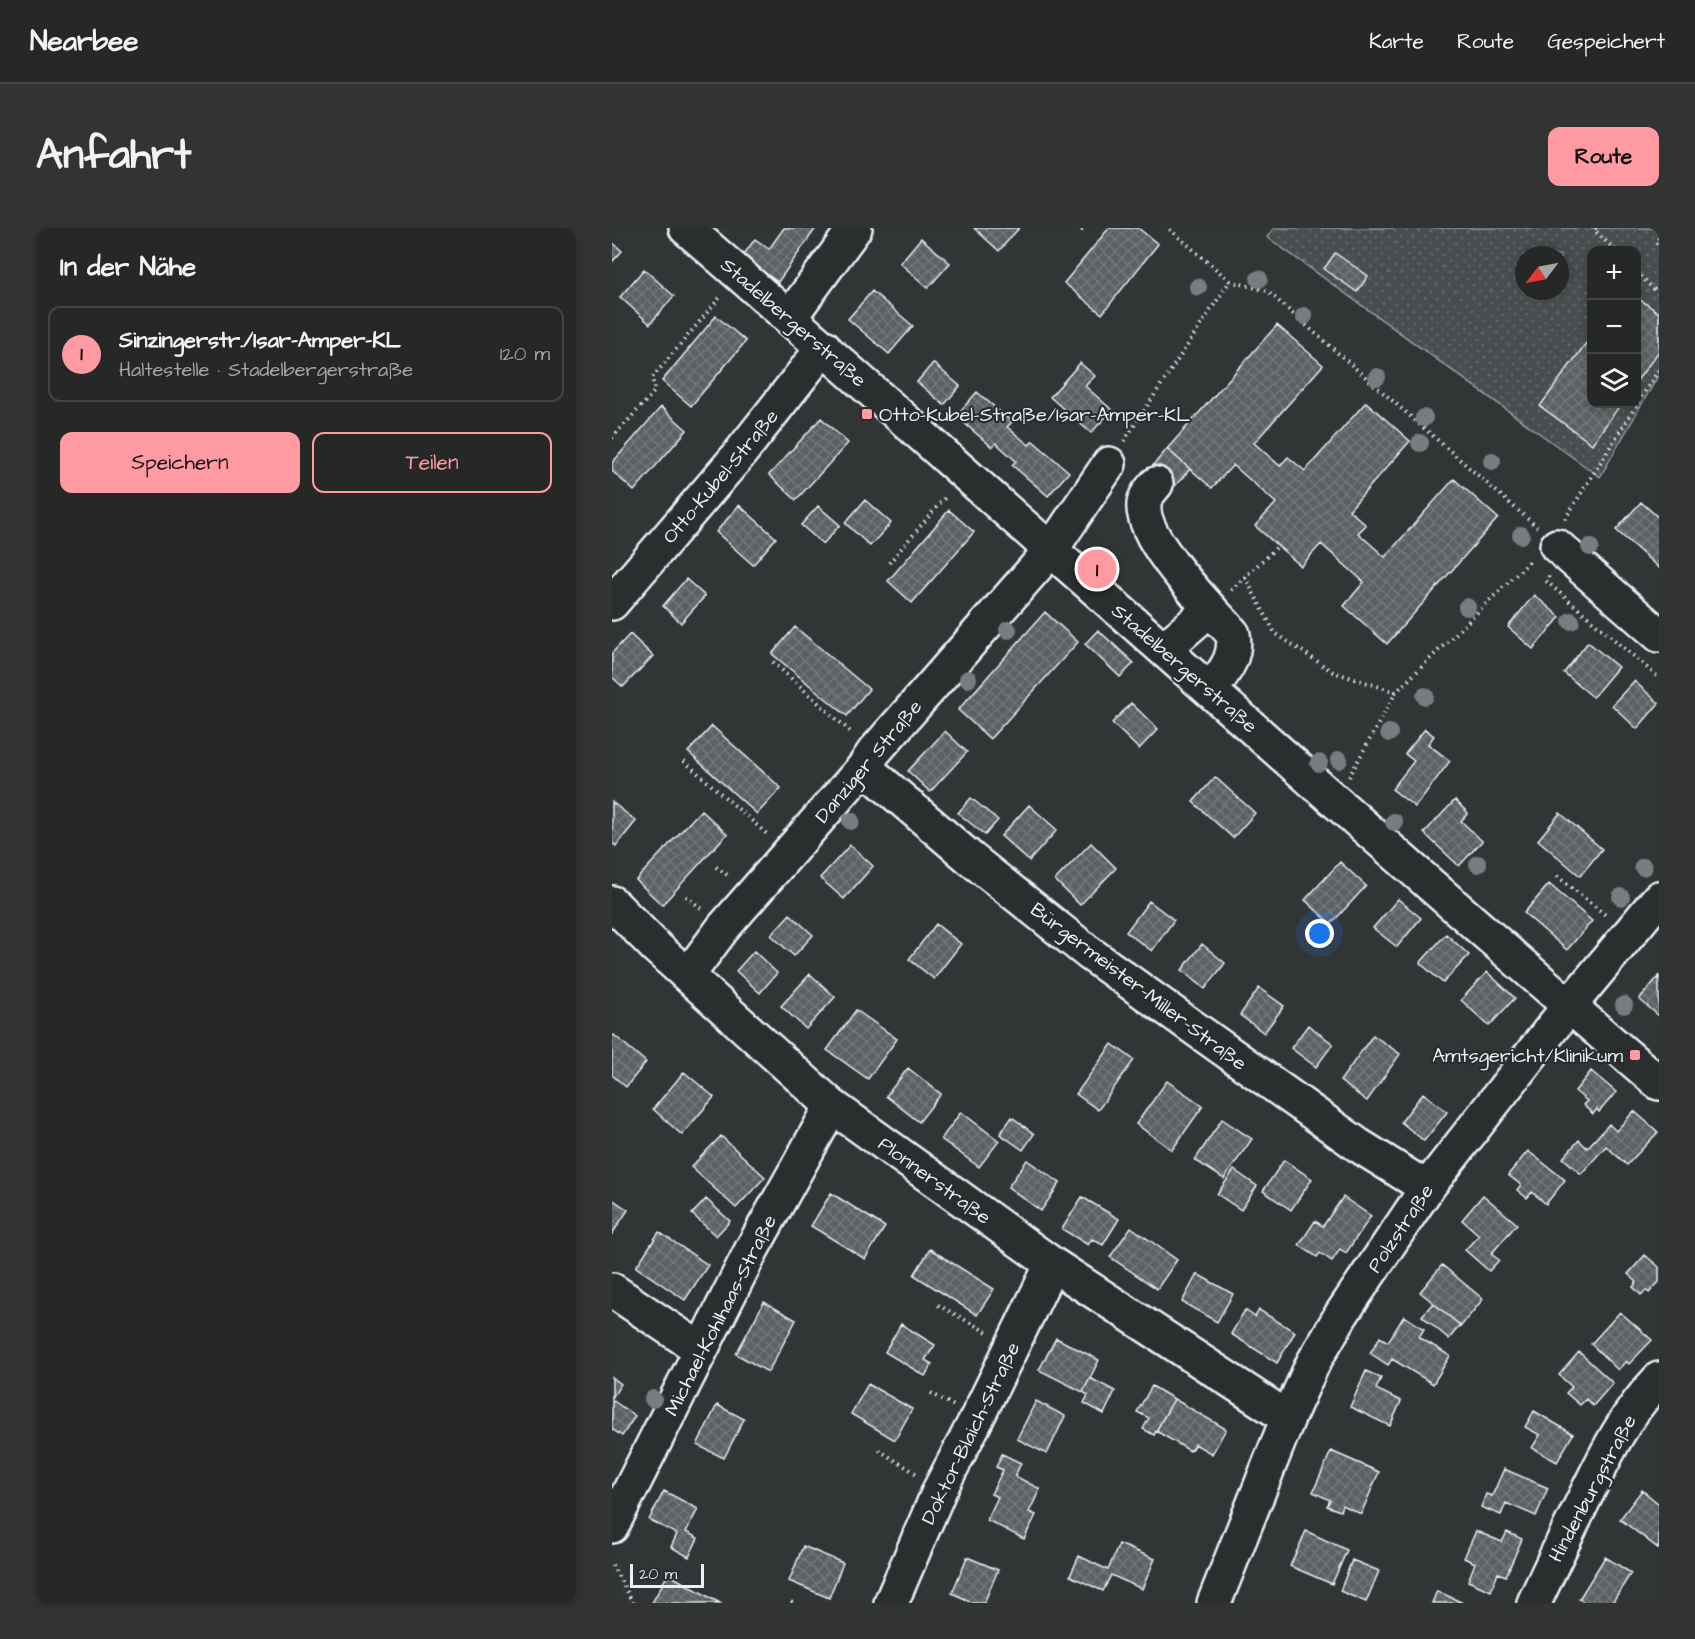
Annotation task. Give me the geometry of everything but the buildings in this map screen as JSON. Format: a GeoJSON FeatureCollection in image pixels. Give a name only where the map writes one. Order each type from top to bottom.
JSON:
{"type":"FeatureCollection","features":[{"type":"Feature","properties":{"kind":"street","name":"Stadelbergerstraße"},"geometry":{"type":"LineString","coordinates":[[686,228],[1659,1083]]}},
{"type":"Feature","properties":{"kind":"street"},"geometry":{"type":"LineString","coordinates":[[790,317],[855,228]]}},
{"type":"Feature","properties":{"kind":"street","name":"Otto-Kubel-Straße"},"geometry":{"type":"LineString","coordinates":[[612,603],[738,456],[824,347]]}},
{"type":"Feature","properties":{"kind":"street","name":"Danziger Straße"},"geometry":{"type":"LineString","coordinates":[[688,975],[723,928],[1051,550],[1109,464]]}},
{"type":"Feature","properties":{"kind":"street"},"geometry":{"type":"LineString","coordinates":[[1156,484],[1144,504],[1145,519],[1155,542],[1233,634],[1235,647],[1231,660],[1211,690]]}},
{"type":"Feature","properties":{"kind":"street"},"geometry":{"type":"LineString","coordinates":[[1554,543],[1659,635]]}},
{"type":"Feature","properties":{"kind":"street"},"geometry":{"type":"LineString","coordinates":[[1164,649],[1210,609]]}},
{"type":"Feature","properties":{"kind":"street","name":"Bürgermeister-Miller-Straße"},"geometry":{"type":"LineString","coordinates":[[869,759],[970,858],[1089,953],[1358,1145],[1427,1188]]}},
{"type":"Feature","properties":{"kind":"street","name":"Polzstraße"},"geometry":{"type":"LineString","coordinates":[[1214,1603],[1288,1418],[1313,1363],[1341,1316],[1427,1188],[1569,1006],[1659,898]]}},
{"type":"Feature","properties":{"kind":"street","name":"Plonnerstraße"},"geometry":{"type":"LineString","coordinates":[[612,903],[657,948],[832,1106],[1052,1264],[1288,1418]]}},
{"type":"Feature","properties":{"kind":"street","name":"Michael-Kohlhaas-Straße"},"geometry":{"type":"LineString","coordinates":[[612,1526],[752,1248],[832,1106]]}},
{"type":"Feature","properties":{"kind":"street","name":"Doktor-Blaich-Straße"},"geometry":{"type":"LineString","coordinates":[[891,1603],[940,1489],[1052,1264]]}},
{"type":"Feature","properties":{"kind":"street"},"geometry":{"type":"LineString","coordinates":[[612,1290],[700,1349]]}},
{"type":"Feature","properties":{"kind":"street","name":"Hindenburgstraße"},"geometry":{"type":"LineString","coordinates":[[1534,1603],[1610,1447],[1645,1393],[1659,1378]]}},
{"type":"Feature","properties":{"kind":"path"},"geometry":{"type":"LineString","coordinates":[[1168,228],[1230,281],[1267,291],[1554,543]]}},
{"type":"Feature","properties":{"kind":"path"},"geometry":{"type":"LineString","coordinates":[[1596,228],[1594,230],[1611,246]]}},
{"type":"Feature","properties":{"kind":"path"},"geometry":{"type":"LineString","coordinates":[[1659,238],[1656,243],[1659,246]]}},
{"type":"Feature","properties":{"kind":"path"},"geometry":{"type":"LineString","coordinates":[[612,438],[655,391],[652,378],[739,274]]}},
{"type":"Feature","properties":{"kind":"path"},"geometry":{"type":"LineString","coordinates":[[1641,277],[1659,294]]}},
{"type":"Feature","properties":{"kind":"path"},"geometry":{"type":"LineString","coordinates":[[1109,464],[1230,281]]}},
{"type":"Feature","properties":{"kind":"path"},"geometry":{"type":"LineString","coordinates":[[1336,801],[1396,692],[1554,543],[1659,369]]}},
{"type":"Feature","properties":{"kind":"path"},"geometry":{"type":"LineString","coordinates":[[889,562],[965,473]]}},
{"type":"Feature","properties":{"kind":"path"},"geometry":{"type":"LineString","coordinates":[[1210,609],[1278,546]]}},
{"type":"Feature","properties":{"kind":"path"},"geometry":{"type":"LineString","coordinates":[[1245,577],[1275,633],[1333,672],[1396,692]]}},
{"type":"Feature","properties":{"kind":"path"},"geometry":{"type":"LineString","coordinates":[[773,663],[869,759]]}},
{"type":"Feature","properties":{"kind":"path"},"geometry":{"type":"LineString","coordinates":[[684,761],[789,853]]}},
{"type":"Feature","properties":{"kind":"path"},"geometry":{"type":"LineString","coordinates":[[1557,876],[1629,933]]}},
{"type":"Feature","properties":{"kind":"path"},"geometry":{"type":"LineString","coordinates":[[938,1305],[1012,1345]]}},
{"type":"Feature","properties":{"kind":"path"},"geometry":{"type":"LineString","coordinates":[[879,1450],[940,1489]]}},
{"type":"Feature","properties":{"kind":"path"},"geometry":{"type":"LineString","coordinates":[[612,1565],[633,1603]]}},
{"type":"Feature","properties":{"kind":"shaded area"},"geometry":{"type":"Polygon","coordinates":[[[1274,228],[1656,228],[1659,230],[1659,374],[1641,405],[1641,246],[1587,246],[1587,408],[1640,408],[1600,477],[1267,237],[1274,228]]]}},
{"type":"Feature","properties":{"kind":"place","name":"Otto-Kubel-Straße/Isar-Amper-KL"},"geometry":{"type":"Point","coordinates":[867,414]}},
{"type":"Feature","properties":{"kind":"place","name":"Sinzingerstr./Isar-Amper-KL"},"geometry":{"type":"Point","coordinates":[1097,569]}},
{"type":"Feature","properties":{"kind":"place","name":"Amtsgericht/Klinikum"},"geometry":{"type":"Point","coordinates":[1635,1055]}}]}
